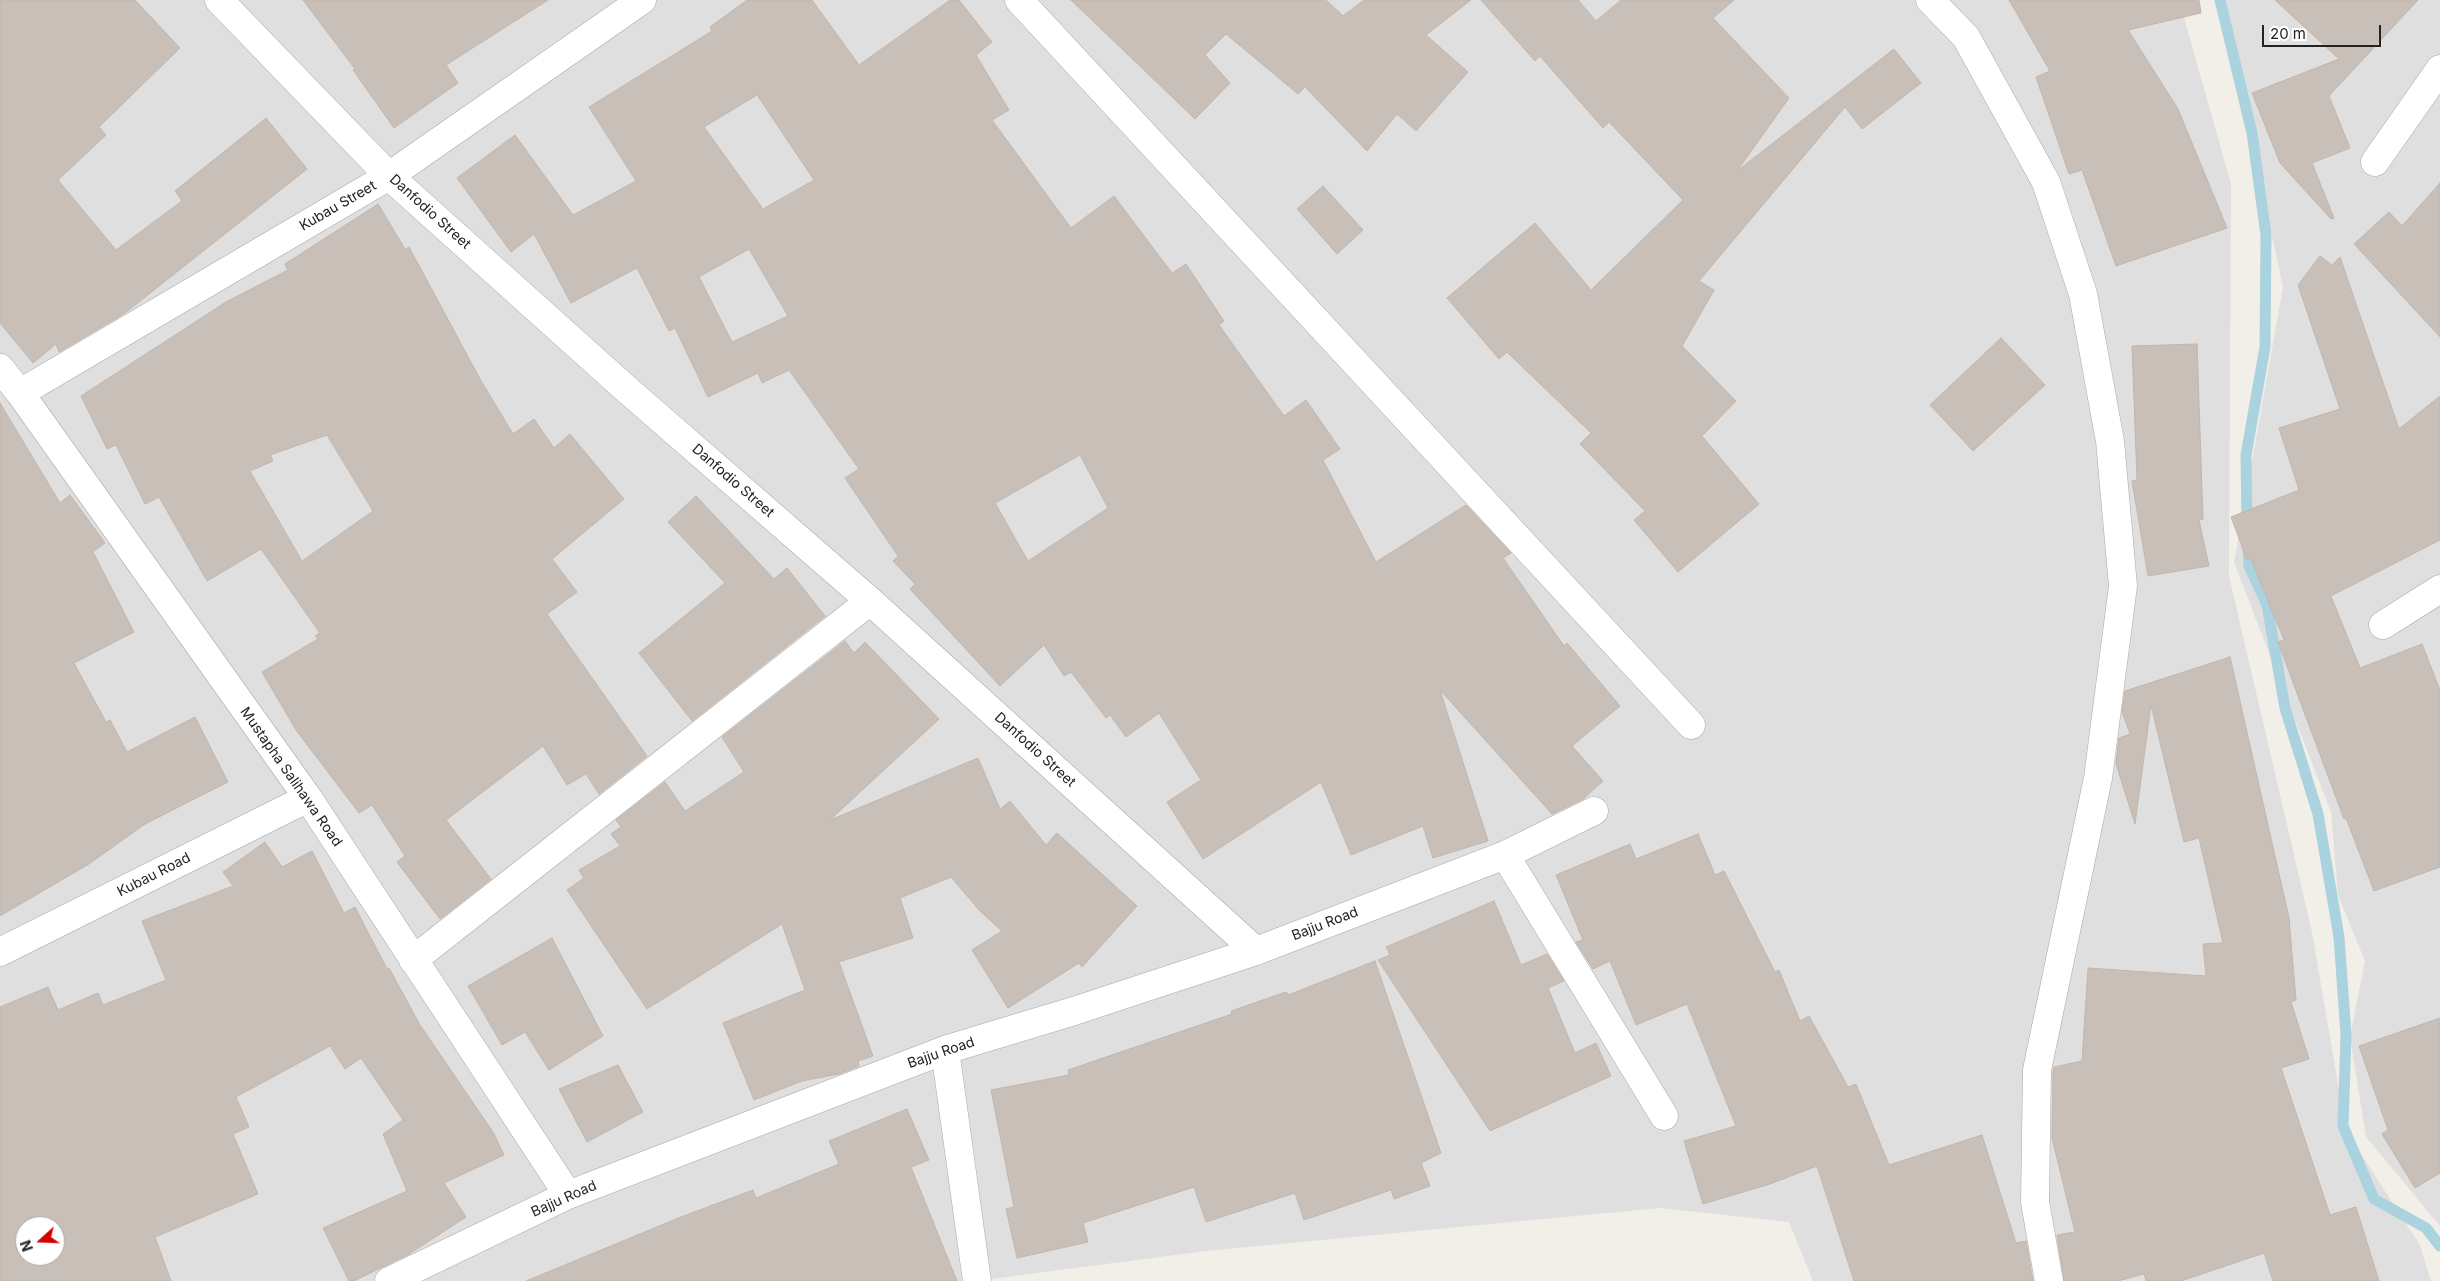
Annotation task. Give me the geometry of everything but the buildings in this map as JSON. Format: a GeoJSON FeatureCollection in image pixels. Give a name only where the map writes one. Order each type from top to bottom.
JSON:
{"type":"FeatureCollection","features":[{"type":"Feature","properties":{"kind":"street","name":"Danfodio Street"},"geometry":{"type":"LineString","coordinates":[[219,0],[389,176],[624,387],[870,601],[1256,951]]}},
{"type":"Feature","properties":{"kind":"street","name":"Kubau Street"},"geometry":{"type":"LineString","coordinates":[[20,393],[389,176],[642,0]]}},
{"type":"Feature","properties":{"kind":"street"},"geometry":{"type":"LineString","coordinates":[[1019,0],[1691,725]]}},
{"type":"Feature","properties":{"kind":"street"},"geometry":{"type":"LineString","coordinates":[[1930,0],[1966,37],[2046,182],[2083,294],[2110,441],[2124,586],[2098,778],[2037,1070],[2035,1202],[2049,1281]]}},
{"type":"Feature","properties":{"kind":"street"},"geometry":{"type":"LineString","coordinates":[[2375,162],[2440,69]]}},
{"type":"Feature","properties":{"kind":"street","name":"Mustapha Salihawa Road"},"geometry":{"type":"LineString","coordinates":[[0,368],[20,393],[308,798],[568,1195]]}},
{"type":"Feature","properties":{"kind":"street"},"geometry":{"type":"LineString","coordinates":[[2383,625],[2440,589]]}},
{"type":"Feature","properties":{"kind":"street"},"geometry":{"type":"LineString","coordinates":[[413,960],[870,601]]}},
{"type":"Feature","properties":{"kind":"street","name":"Kubau Road"},"geometry":{"type":"LineString","coordinates":[[0,952],[308,798]]}},
{"type":"Feature","properties":{"kind":"street","name":"Bajju Road"},"geometry":{"type":"LineString","coordinates":[[389,1281],[568,1195],[944,1050],[1074,1011],[1256,951],[1506,855],[1594,811]]}},
{"type":"Feature","properties":{"kind":"street"},"geometry":{"type":"LineString","coordinates":[[1506,855],[1664,1116]]}},
{"type":"Feature","properties":{"kind":"street"},"geometry":{"type":"LineString","coordinates":[[944,1050],[977,1281]]}},
{"type":"Feature","properties":{"kind":"shaded area"},"geometry":{"type":"Polygon","coordinates":[[[0,0],[2179,0],[2231,184],[2229,576],[2312,932],[2346,1131],[2420,1245],[2431,1281],[1813,1281],[1789,1222],[1660,1208],[1206,1251],[976,1281],[0,1281],[0,0]]]}},
{"type":"Feature","properties":{"kind":"shaded area"},"geometry":{"type":"Polygon","coordinates":[[[2221,0],[2440,0],[2440,1226],[2366,1137],[2350,1037],[2365,961],[2338,895],[2331,812],[2234,563],[2283,287],[2221,0]]]}},
{"type":"Feature","properties":{"kind":"waterway"},"geometry":{"type":"LineString","coordinates":[[2220,0],[2252,133],[2266,235],[2265,347],[2246,455],[2247,525]]}},
{"type":"Feature","properties":{"kind":"waterway"},"geometry":{"type":"LineString","coordinates":[[2248,544],[2249,566],[2267,605],[2285,708],[2318,814],[2339,937],[2346,1035],[2343,1126],[2374,1199],[2426,1228],[2440,1246]]}}]}
